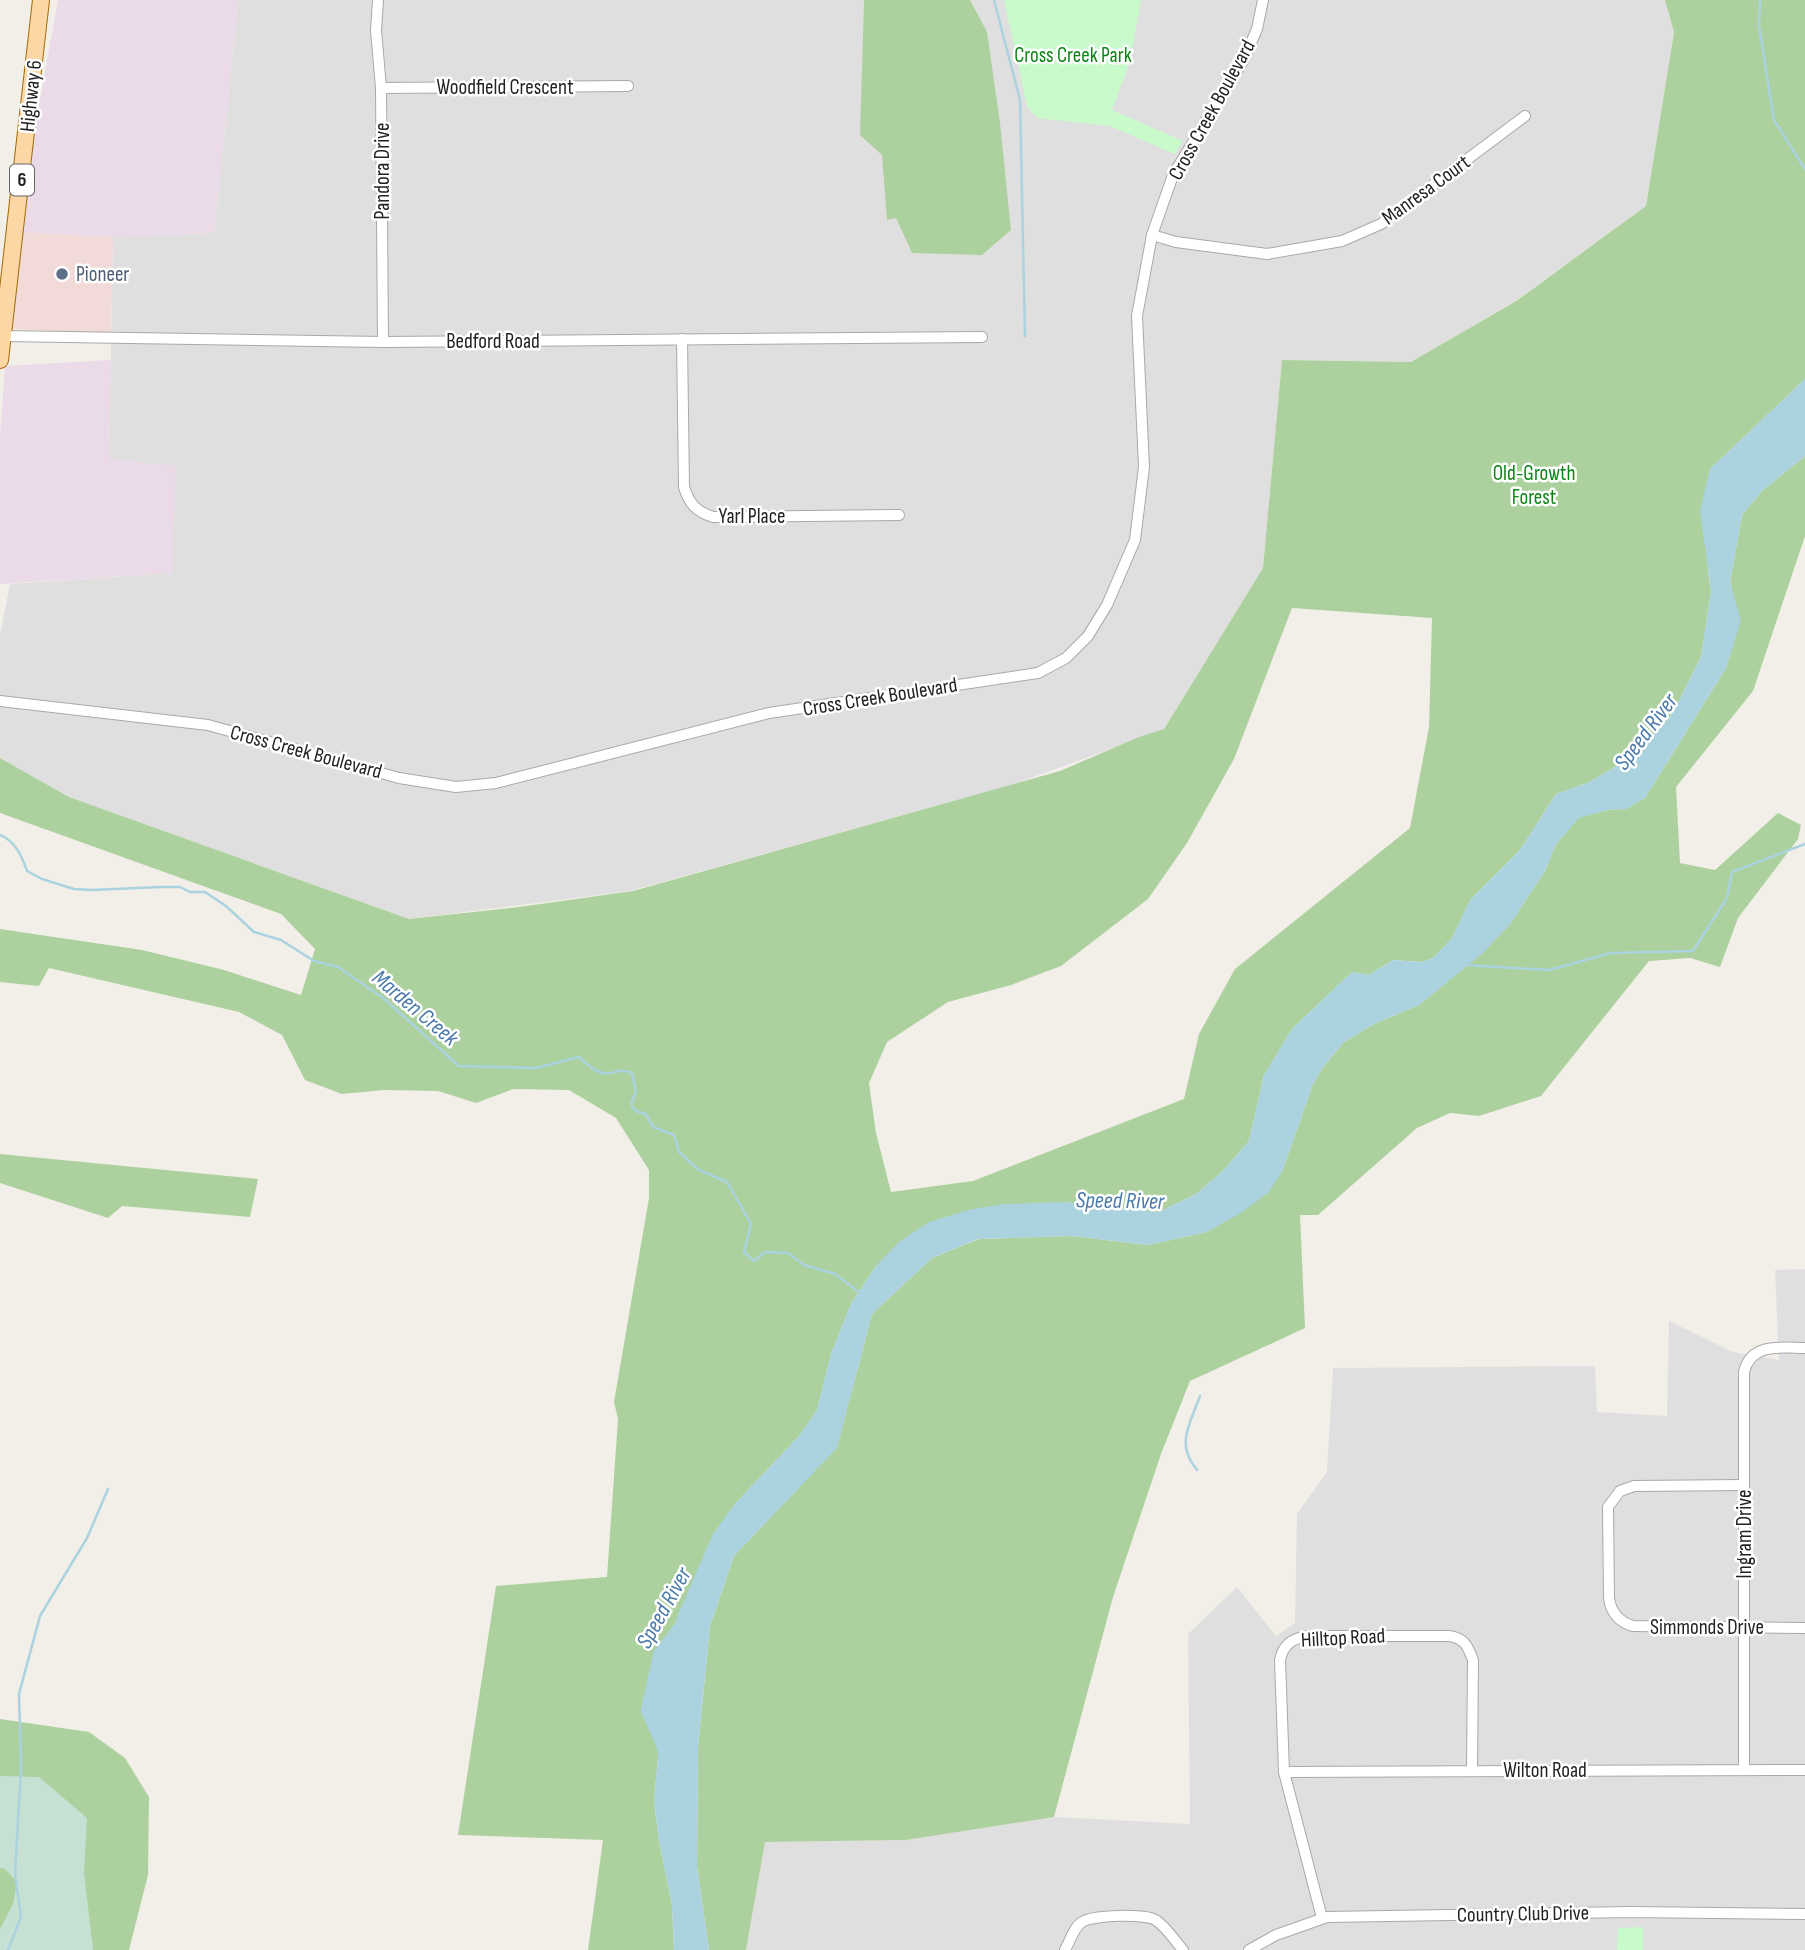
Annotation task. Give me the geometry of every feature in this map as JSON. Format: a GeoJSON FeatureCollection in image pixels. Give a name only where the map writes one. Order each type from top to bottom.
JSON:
{"type":"FeatureCollection","features":[{"type":"Feature","properties":{"kind":"main road","name":"Highway 6"},"geometry":{"type":"LineString","coordinates":[[0,360],[41,0]]}},
{"type":"Feature","properties":{"kind":"street","name":"Pandora Drive"},"geometry":{"type":"LineString","coordinates":[[378,0],[376,30],[381,89],[383,342]]}},
{"type":"Feature","properties":{"kind":"street","name":"Cross Creek Boulevard"},"geometry":{"type":"LineString","coordinates":[[0,701],[208,725],[399,778],[456,787],[496,783],[769,713],[1038,673],[1066,658],[1088,636],[1107,605],[1135,540],[1144,467],[1137,316],[1152,235],[1173,175],[1244,59],[1257,29],[1263,0]]}},
{"type":"Feature","properties":{"kind":"street","name":"Woodfield Crescent"},"geometry":{"type":"LineString","coordinates":[[381,89],[628,86]]}},
{"type":"Feature","properties":{"kind":"street","name":"Manresa Court"},"geometry":{"type":"LineString","coordinates":[[1152,235],[1176,242],[1267,254],[1342,242],[1381,224],[1525,116]]}},
{"type":"Feature","properties":{"kind":"street","name":"Bedford Road"},"geometry":{"type":"LineString","coordinates":[[3,337],[383,342],[982,337]]}},
{"type":"Feature","properties":{"kind":"street","name":"Yarl Place"},"geometry":{"type":"LineString","coordinates":[[682,340],[684,487],[691,504],[697,510],[713,517],[900,515]]}},
{"type":"Feature","properties":{"kind":"street","name":"Ingram Drive"},"geometry":{"type":"LineString","coordinates":[[1744,1769],[1746,1366],[1752,1356],[1765,1348],[1805,1348]]}},
{"type":"Feature","properties":{"kind":"street","name":"Simmonds Drive"},"geometry":{"type":"LineString","coordinates":[[1744,1485],[1634,1486],[1619,1492],[1608,1510],[1609,1602],[1619,1620],[1627,1625],[1640,1627],[1805,1628]]}},
{"type":"Feature","properties":{"kind":"street","name":"Hilltop Road"},"geometry":{"type":"LineString","coordinates":[[1322,1919],[1284,1772],[1282,1652],[1292,1640],[1303,1636],[1449,1636],[1466,1643],[1473,1660],[1472,1770]]}},
{"type":"Feature","properties":{"kind":"street","name":"Wilton Road"},"geometry":{"type":"LineString","coordinates":[[1284,1772],[1805,1770]]}},
{"type":"Feature","properties":{"kind":"street","name":"Country Club Drive"},"geometry":{"type":"LineString","coordinates":[[1249,1950],[1276,1935],[1322,1919],[1630,1912],[1805,1914]]}},
{"type":"Feature","properties":{"kind":"street"},"geometry":{"type":"LineString","coordinates":[[1065,1950],[1078,1924],[1085,1919],[1106,1916],[1152,1918],[1183,1950]]}},
{"type":"Feature","properties":{"kind":"shaded area"},"geometry":{"type":"Polygon","coordinates":[[[58,0],[238,0],[214,233],[113,237],[16,232],[58,0]]]}},
{"type":"Feature","properties":{"kind":"shaded area"},"geometry":{"type":"Polygon","coordinates":[[[238,0],[1665,0],[1674,31],[1646,206],[1515,301],[1411,362],[1282,360],[1263,568],[1163,730],[1014,784],[630,891],[409,919],[69,797],[0,758],[0,636],[10,584],[172,573],[109,459],[113,237],[214,233],[238,0]]]}},
{"type":"Feature","properties":{"kind":"shaded area"},"geometry":{"type":"Polygon","coordinates":[[[16,232],[113,237],[111,333],[9,329],[16,232]]]}},
{"type":"Feature","properties":{"kind":"shaded area"},"geometry":{"type":"Polygon","coordinates":[[[111,360],[109,459],[176,466],[172,573],[0,584],[0,439],[5,366],[111,360]]]}},
{"type":"Feature","properties":{"kind":"shaded area"},"geometry":{"type":"Polygon","coordinates":[[[1805,1269],[1805,1950],[746,1950],[765,1842],[906,1840],[1054,1817],[1190,1824],[1188,1634],[1237,1587],[1276,1636],[1295,1623],[1297,1514],[1327,1472],[1333,1368],[1595,1366],[1597,1412],[1667,1416],[1669,1321],[1733,1352],[1779,1360],[1775,1270],[1805,1269]]]}},
{"type":"Feature","properties":{"kind":"green space"},"geometry":{"type":"Polygon","coordinates":[[[864,0],[970,0],[987,32],[1011,230],[982,255],[912,253],[896,218],[887,220],[882,155],[860,135],[864,0]]]}},
{"type":"Feature","properties":{"kind":"green space","name":"Cross Creek Park"},"geometry":{"type":"Polygon","coordinates":[[[1004,0],[1141,0],[1130,62],[1112,110],[1183,141],[1175,154],[1110,126],[1037,118],[1027,106],[1004,0]]]}},
{"type":"Feature","properties":{"kind":"green space","name":"Old-Growth Forest"},"geometry":{"type":"Polygon","coordinates":[[[1665,0],[1805,0],[1805,379],[1710,469],[1708,572],[1711,591],[1701,657],[1673,713],[1653,736],[1620,764],[1590,782],[1556,794],[1520,850],[1470,900],[1452,938],[1432,959],[1420,962],[1393,960],[1369,975],[1352,972],[1292,1029],[1264,1075],[1249,1141],[1224,1170],[1196,1194],[1159,1212],[1064,1202],[876,1266],[851,1304],[831,1354],[817,1410],[799,1436],[733,1506],[658,1758],[654,1800],[672,1905],[674,1950],[588,1950],[603,1840],[458,1835],[496,1586],[607,1577],[618,1419],[614,1402],[649,1198],[649,1170],[616,1118],[569,1090],[513,1089],[476,1103],[438,1091],[384,1090],[342,1094],[305,1080],[282,1035],[239,1012],[49,968],[39,986],[0,982],[0,929],[142,950],[224,970],[301,995],[315,949],[281,914],[0,813],[0,758],[69,797],[409,919],[633,891],[1060,771],[1164,729],[1263,568],[1282,360],[1411,362],[1516,301],[1646,206],[1674,32],[1665,0]],[[1292,608],[1234,759],[1187,843],[1148,899],[1061,966],[1011,985],[948,1002],[887,1042],[869,1083],[876,1133],[891,1192],[973,1181],[1184,1099],[1199,1034],[1235,969],[1410,828],[1429,727],[1432,618],[1292,608]]]}},
{"type":"Feature","properties":{"kind":"green space"},"geometry":{"type":"Polygon","coordinates":[[[1805,456],[1805,536],[1753,691],[1676,787],[1680,863],[1715,870],[1778,813],[1801,825],[1798,839],[1738,918],[1720,967],[1690,958],[1649,961],[1541,1096],[1479,1116],[1450,1113],[1417,1128],[1318,1215],[1300,1215],[1305,1328],[1190,1381],[1161,1454],[1113,1597],[1054,1817],[906,1840],[765,1842],[746,1950],[709,1950],[697,1867],[698,1747],[710,1626],[734,1556],[837,1447],[872,1314],[932,1258],[979,1239],[1072,1236],[1148,1245],[1207,1232],[1282,1172],[1313,1084],[1344,1042],[1374,1024],[1419,1005],[1482,953],[1511,923],[1545,871],[1556,844],[1579,817],[1607,810],[1626,809],[1645,798],[1726,668],[1740,621],[1730,582],[1742,515],[1762,491],[1805,456]]]}},
{"type":"Feature","properties":{"kind":"green space"},"geometry":{"type":"Polygon","coordinates":[[[0,1154],[258,1179],[250,1217],[122,1206],[108,1218],[0,1183],[0,1154]]]}},
{"type":"Feature","properties":{"kind":"green space"},"geometry":{"type":"Polygon","coordinates":[[[0,1719],[89,1732],[125,1758],[149,1797],[148,1875],[129,1950],[0,1950],[0,1719]]]}},
{"type":"Feature","properties":{"kind":"green space"},"geometry":{"type":"Polygon","coordinates":[[[0,1776],[39,1777],[87,1818],[84,1872],[93,1950],[0,1950],[0,1929],[13,1904],[17,1882],[5,1869],[0,1868],[0,1776]]]}},
{"type":"Feature","properties":{"kind":"green space"},"geometry":{"type":"Polygon","coordinates":[[[1643,1927],[1643,1950],[1617,1950],[1618,1928],[1643,1927]]]}},
{"type":"Feature","properties":{"kind":"water"},"geometry":{"type":"Polygon","coordinates":[[[1805,379],[1805,456],[1762,491],[1742,515],[1730,582],[1741,621],[1726,668],[1645,798],[1626,809],[1607,810],[1579,818],[1556,844],[1545,871],[1511,923],[1482,954],[1419,1005],[1374,1024],[1344,1042],[1313,1084],[1282,1172],[1268,1193],[1207,1232],[1148,1245],[1072,1236],[978,1239],[932,1258],[872,1314],[837,1448],[734,1556],[710,1626],[698,1747],[697,1867],[709,1950],[674,1950],[672,1905],[654,1800],[658,1758],[655,1687],[677,1617],[713,1534],[733,1506],[799,1436],[817,1410],[831,1354],[851,1304],[876,1266],[899,1242],[929,1222],[972,1209],[1005,1204],[1064,1202],[1159,1212],[1196,1194],[1224,1170],[1249,1141],[1264,1075],[1292,1029],[1352,972],[1369,975],[1393,960],[1420,962],[1432,959],[1452,938],[1470,900],[1520,850],[1556,794],[1590,782],[1620,764],[1653,736],[1673,713],[1701,657],[1711,591],[1700,511],[1710,469],[1805,379]]]}},
{"type":"Feature","properties":{"kind":"waterway"},"geometry":{"type":"LineString","coordinates":[[994,0],[1020,100],[1025,336]]}},
{"type":"Feature","properties":{"kind":"waterway"},"geometry":{"type":"LineString","coordinates":[[1760,0],[1759,26],[1774,120],[1805,169]]}},
{"type":"Feature","properties":{"kind":"waterway","name":"Marden Creek"},"geometry":{"type":"LineString","coordinates":[[0,835],[10,841],[17,850],[27,871],[42,879],[74,889],[180,887],[190,892],[205,892],[226,906],[254,932],[281,940],[314,961],[338,967],[383,998],[459,1066],[536,1068],[579,1057],[601,1072],[632,1073],[636,1092],[631,1104],[635,1111],[646,1114],[653,1127],[674,1135],[679,1152],[699,1170],[727,1182],[751,1224],[744,1252],[754,1261],[765,1252],[788,1253],[804,1265],[835,1274],[860,1293]]}},
{"type":"Feature","properties":{"kind":"waterway"},"geometry":{"type":"LineString","coordinates":[[1465,965],[1549,970],[1611,953],[1693,951],[1727,898],[1732,872],[1805,844]]}},
{"type":"Feature","properties":{"kind":"waterway"},"geometry":{"type":"LineString","coordinates":[[1197,1470],[1190,1461],[1186,1434],[1200,1396]]}},
{"type":"Feature","properties":{"kind":"waterway"},"geometry":{"type":"LineString","coordinates":[[8,1950],[21,1917],[15,1874],[21,1767],[19,1694],[40,1616],[87,1538],[108,1489]]}},
{"type":"Feature","properties":{"kind":"waterway","name":"Speed River"},"geometry":{"type":"LineString","coordinates":[[666,1747],[650,1710],[662,1655],[682,1629]]}},
{"type":"Feature","properties":{"kind":"place","name":"Pioneer"},"geometry":{"type":"Point","coordinates":[62,274]}}]}
